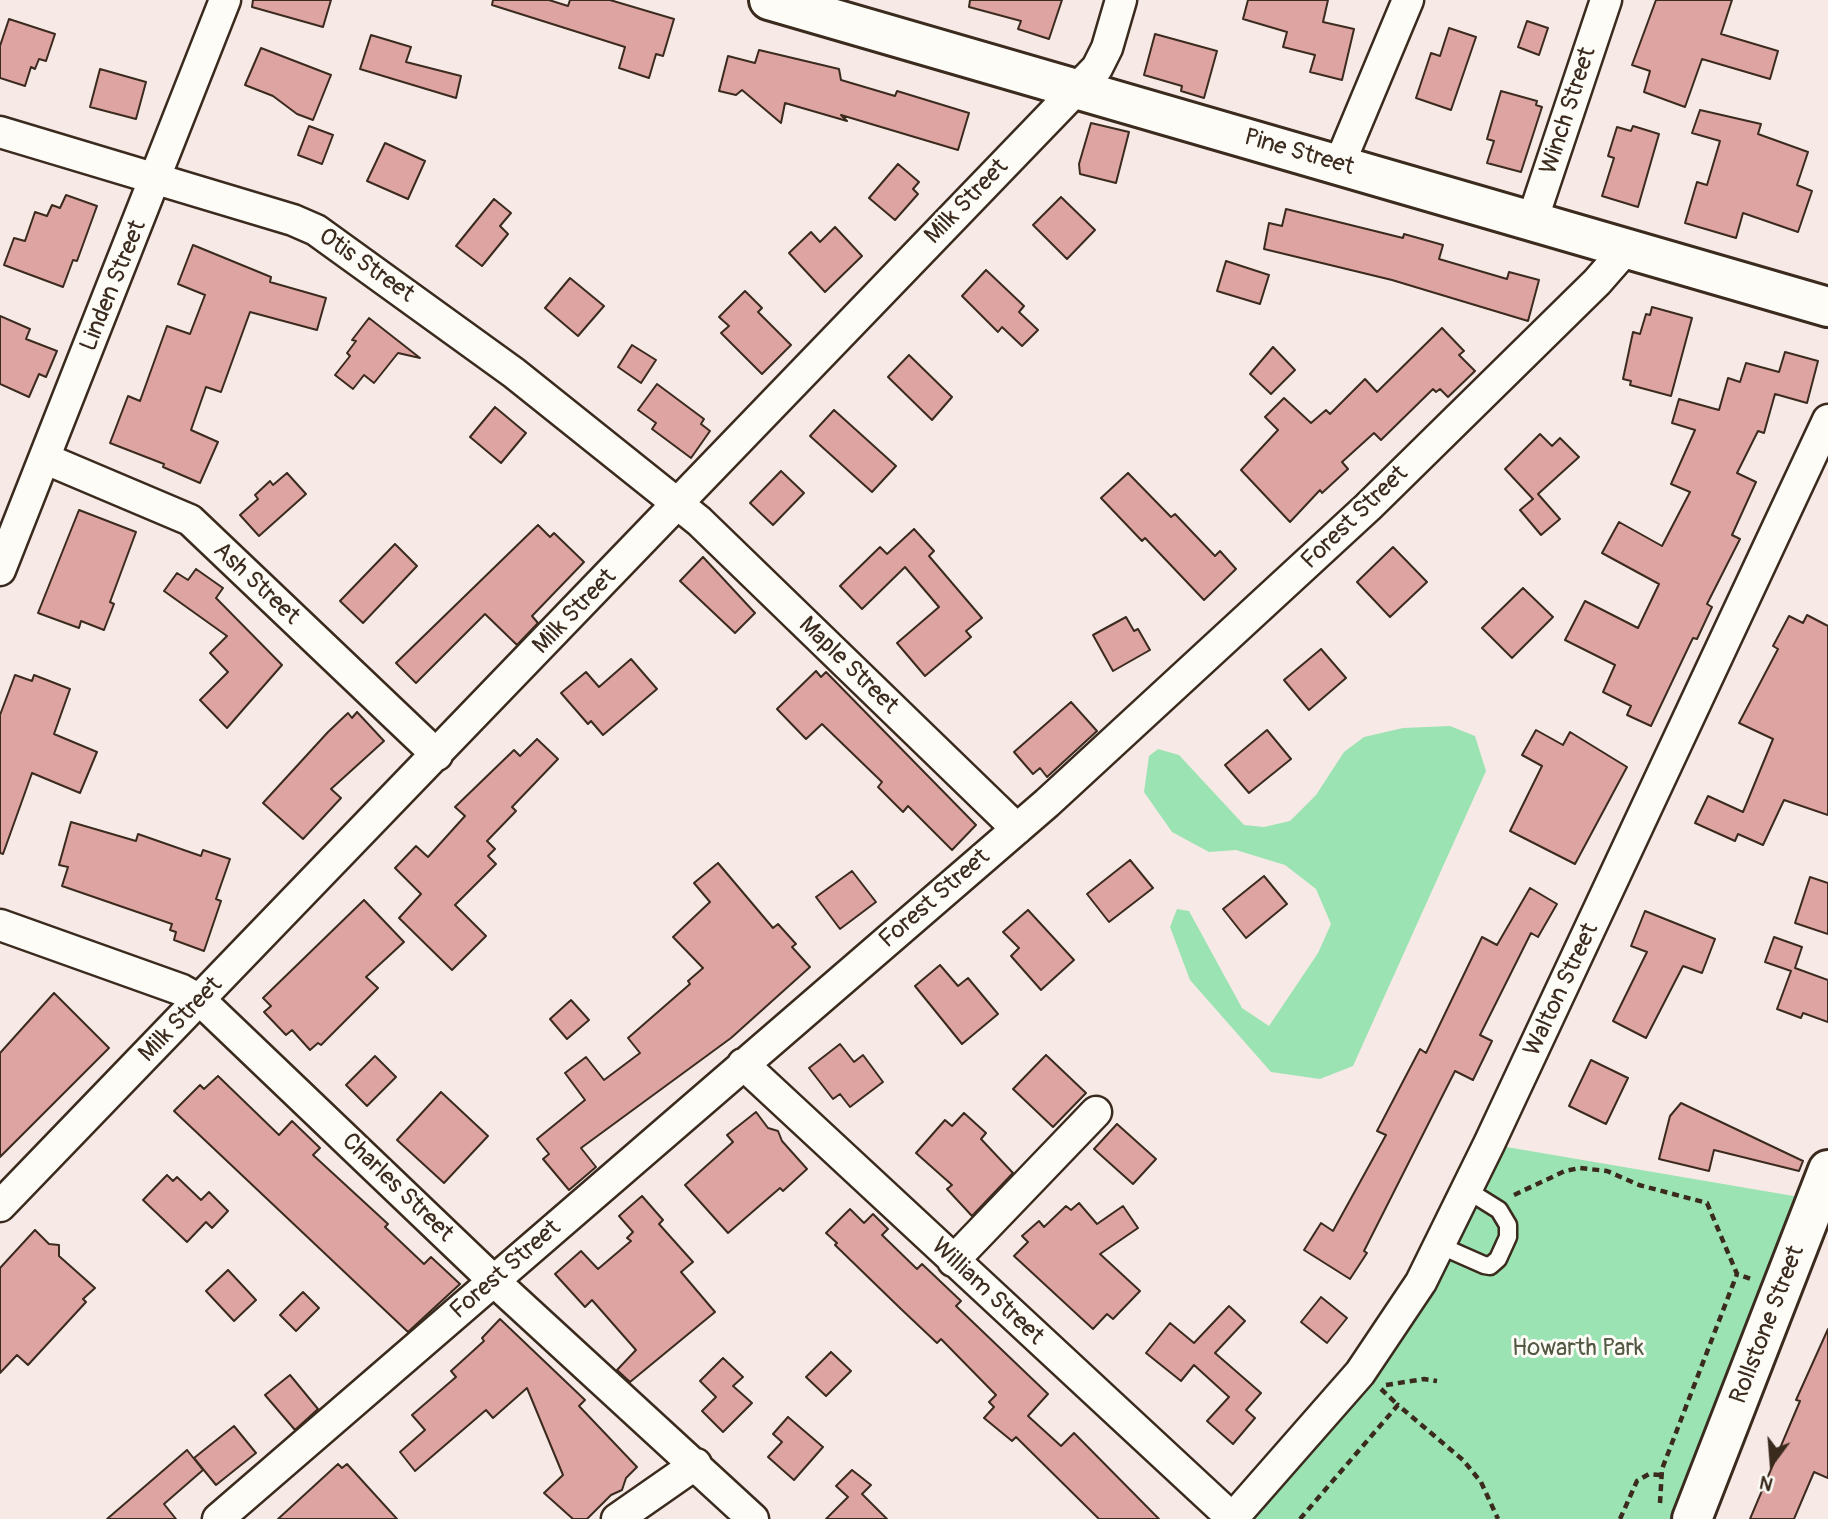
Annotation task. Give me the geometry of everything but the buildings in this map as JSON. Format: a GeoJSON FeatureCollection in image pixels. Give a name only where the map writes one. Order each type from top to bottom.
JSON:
{"type":"FeatureCollection","features":[{"type":"Feature","properties":{"kind":"street","name":"Linden Street"},"geometry":{"type":"LineString","coordinates":[[0,570],[157,178],[225,0]]}},
{"type":"Feature","properties":{"kind":"street","name":"Pine Street"},"geometry":{"type":"LineString","coordinates":[[769,0],[834,9],[1077,89],[1828,307]]}},
{"type":"Feature","properties":{"kind":"street","name":"Milk Street"},"geometry":{"type":"LineString","coordinates":[[0,1206],[1077,89],[1104,58],[1121,0]]}},
{"type":"Feature","properties":{"kind":"street"},"geometry":{"type":"LineString","coordinates":[[1339,165],[1408,0]]}},
{"type":"Feature","properties":{"kind":"street","name":"Winch Street"},"geometry":{"type":"LineString","coordinates":[[1532,221],[1606,0]]}},
{"type":"Feature","properties":{"kind":"street","name":"Otis Street"},"geometry":{"type":"LineString","coordinates":[[0,132],[293,220],[316,230],[514,373],[677,505]]}},
{"type":"Feature","properties":{"kind":"street","name":"Forest Street"},"geometry":{"type":"LineString","coordinates":[[218,1519],[1017,829],[1368,507],[1597,282],[1625,250]]}},
{"type":"Feature","properties":{"kind":"street","name":"Walton Street"},"geometry":{"type":"LineString","coordinates":[[1232,1519],[1360,1373],[1400,1316],[1441,1245],[1828,420]]}},
{"type":"Feature","properties":{"kind":"street","name":"Ash Street"},"geometry":{"type":"LineString","coordinates":[[46,459],[190,520],[437,755]]}},
{"type":"Feature","properties":{"kind":"street","name":"Maple Street"},"geometry":{"type":"LineString","coordinates":[[677,505],[699,521],[1017,829]]}},
{"type":"Feature","properties":{"kind":"street","name":"Charles Street"},"geometry":{"type":"LineString","coordinates":[[0,925],[182,990],[200,1000],[494,1281],[753,1519]]}},
{"type":"Feature","properties":{"kind":"street","name":"William Street"},"geometry":{"type":"LineString","coordinates":[[743,1064],[1232,1519]]}},
{"type":"Feature","properties":{"kind":"street"},"geometry":{"type":"LineString","coordinates":[[953,1261],[1096,1111]]}},
{"type":"Feature","properties":{"kind":"street","name":"Rollstone Street"},"geometry":{"type":"LineString","coordinates":[[1676,1513],[1781,1292],[1828,1170]]}},
{"type":"Feature","properties":{"kind":"street"},"geometry":{"type":"LineString","coordinates":[[617,1519],[696,1464]]}},
{"type":"Feature","properties":{"kind":"lane"},"geometry":{"type":"LineString","coordinates":[[1441,1245],[1484,1265],[1494,1264],[1509,1231],[1499,1210],[1467,1190]]}},
{"type":"Feature","properties":{"kind":"path"},"geometry":{"type":"LineString","coordinates":[[1499,1210],[1514,1195],[1565,1171],[1580,1168],[1607,1171],[1639,1185],[1707,1203],[1737,1273],[1781,1292]]}},
{"type":"Feature","properties":{"kind":"path"},"geometry":{"type":"LineString","coordinates":[[1676,1513],[1660,1475],[1737,1273]]}},
{"type":"Feature","properties":{"kind":"path"},"geometry":{"type":"LineString","coordinates":[[1378,1386],[1424,1379],[1437,1381]]}},
{"type":"Feature","properties":{"kind":"path"},"geometry":{"type":"LineString","coordinates":[[1300,1519],[1398,1405],[1423,1423],[1463,1460],[1480,1482],[1498,1519]]}},
{"type":"Feature","properties":{"kind":"path"},"geometry":{"type":"LineString","coordinates":[[1620,1519],[1637,1481],[1649,1474],[1660,1475]]}},
{"type":"Feature","properties":{"kind":"green space"},"geometry":{"type":"Polygon","coordinates":[[[1450,726],[1475,736],[1486,771],[1353,1066],[1320,1079],[1271,1072],[1190,980],[1170,927],[1177,909],[1189,911],[1242,1008],[1269,1026],[1318,953],[1331,924],[1316,889],[1285,865],[1236,850],[1209,852],[1172,832],[1144,792],[1149,756],[1158,749],[1179,755],[1244,825],[1264,827],[1290,821],[1316,795],[1344,752],[1364,737],[1403,728],[1450,726]]]}},
{"type":"Feature","properties":{"kind":"green space","name":"Howarth Park"},"geometry":{"type":"Polygon","coordinates":[[[1489,1144],[1817,1200],[1692,1519],[1232,1519],[1339,1399],[1489,1144]]]}}]}
